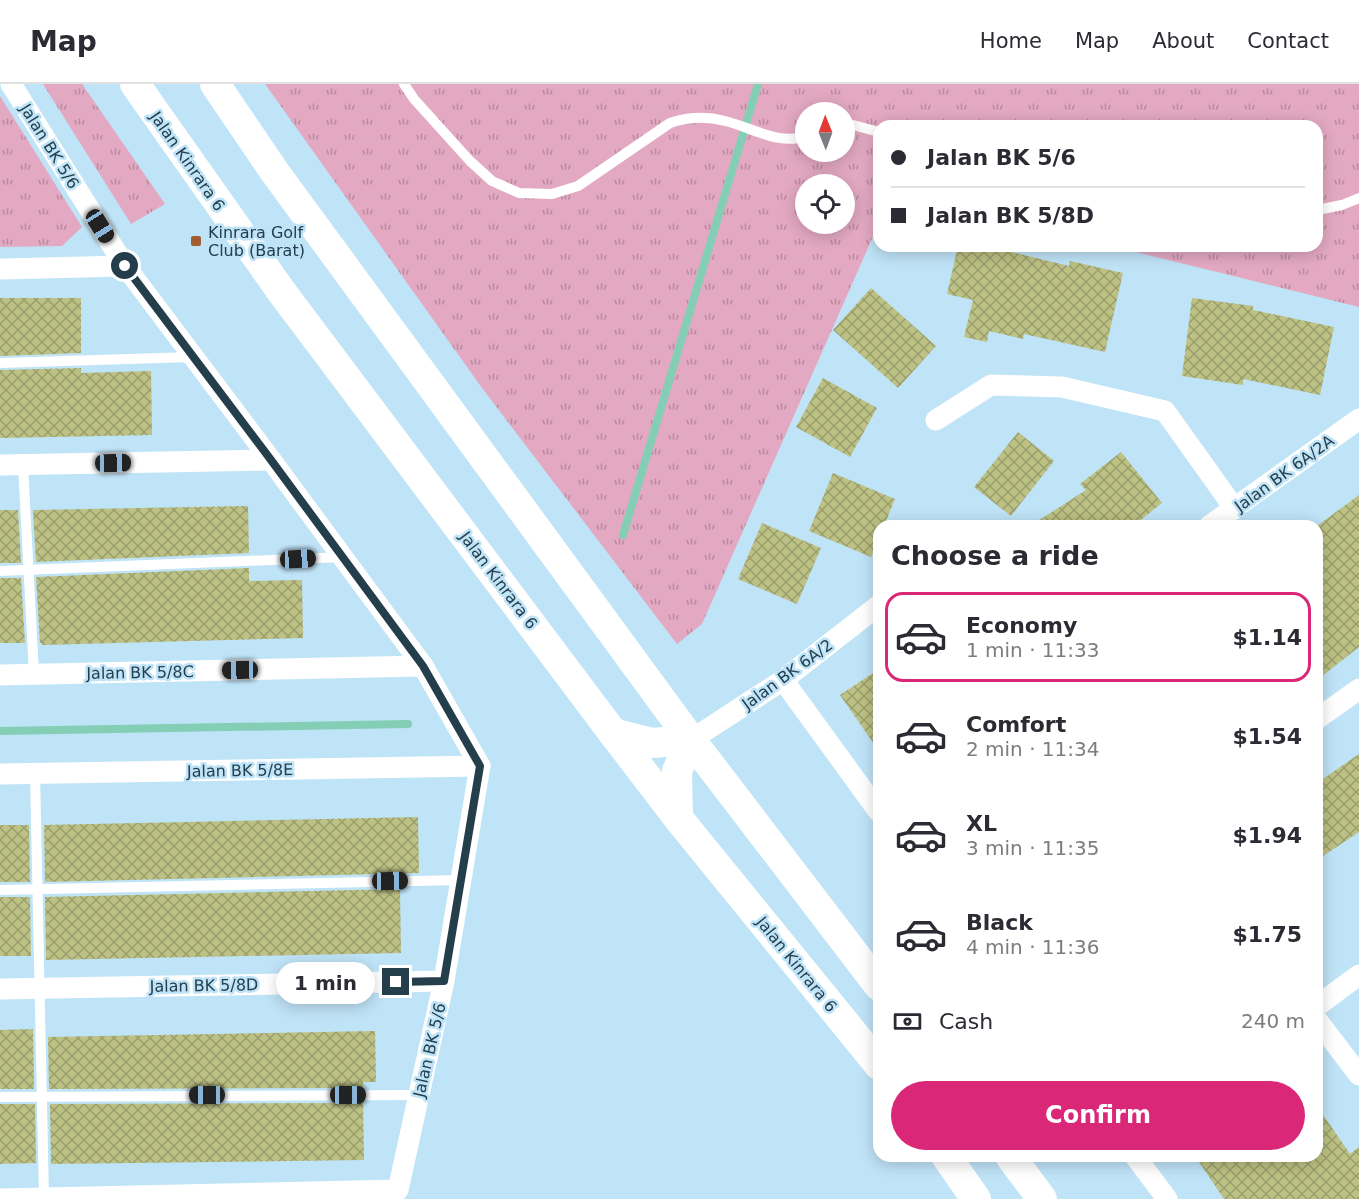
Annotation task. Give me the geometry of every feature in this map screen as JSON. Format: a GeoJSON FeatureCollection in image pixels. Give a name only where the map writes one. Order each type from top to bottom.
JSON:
{"type":"FeatureCollection","features":[{"type":"Feature","properties":{"kind":"main road","name":"Jalan Kinrara 6"},"geometry":{"type":"LineString","coordinates":[[135,84],[281,291],[678,818],[873,1058]]}},
{"type":"Feature","properties":{"kind":"main road"},"geometry":{"type":"LineString","coordinates":[[215,84],[274,171],[691,740],[873,978]]}},
{"type":"Feature","properties":{"kind":"main road"},"geometry":{"type":"LineString","coordinates":[[613,732],[652,743],[691,740]]}},
{"type":"Feature","properties":{"kind":"main road"},"geometry":{"type":"LineString","coordinates":[[678,818],[677,771],[691,740]]}},
{"type":"Feature","properties":{"kind":"main road"},"geometry":{"type":"LineString","coordinates":[[950,1162],[976,1199]]}},
{"type":"Feature","properties":{"kind":"main road"},"geometry":{"type":"LineString","coordinates":[[1014,1162],[1042,1199]]}},
{"type":"Feature","properties":{"kind":"street","name":"Jalan BK 5/6"},"geometry":{"type":"LineString","coordinates":[[0,1199],[398,1190],[444,981],[480,766],[423,666],[125,266],[11,84]]}},
{"type":"Feature","properties":{"kind":"street"},"geometry":{"type":"LineString","coordinates":[[0,269],[125,266]]}},
{"type":"Feature","properties":{"kind":"street"},"geometry":{"type":"LineString","coordinates":[[936,420],[991,385],[1062,387],[1165,411],[1235,508]]}},
{"type":"Feature","properties":{"kind":"street","name":"Jalan BK 6A/2A"},"geometry":{"type":"LineString","coordinates":[[1218,520],[1359,419]]}},
{"type":"Feature","properties":{"kind":"street"},"geometry":{"type":"LineString","coordinates":[[0,465],[271,460]]}},
{"type":"Feature","properties":{"kind":"street","name":"Jalan BK 6A/2"},"geometry":{"type":"LineString","coordinates":[[691,740],[783,680],[873,610]]}},
{"type":"Feature","properties":{"kind":"street","name":"Jalan BK 5/8C"},"geometry":{"type":"LineString","coordinates":[[0,675],[423,666]]}},
{"type":"Feature","properties":{"kind":"street"},"geometry":{"type":"LineString","coordinates":[[783,680],[873,804]]}},
{"type":"Feature","properties":{"kind":"street"},"geometry":{"type":"LineString","coordinates":[[1323,715],[1359,689]]}},
{"type":"Feature","properties":{"kind":"street","name":"Jalan BK 5/8E"},"geometry":{"type":"LineString","coordinates":[[0,774],[480,766]]}},
{"type":"Feature","properties":{"kind":"street"},"geometry":{"type":"LineString","coordinates":[[1323,1011],[1359,975]]}},
{"type":"Feature","properties":{"kind":"street","name":"Jalan BK 5/8D"},"geometry":{"type":"LineString","coordinates":[[0,989],[444,981]]}},
{"type":"Feature","properties":{"kind":"street"},"geometry":{"type":"LineString","coordinates":[[1323,1025],[1359,1075]]}},
{"type":"Feature","properties":{"kind":"street"},"geometry":{"type":"LineString","coordinates":[[1140,1162],[1167,1199]]}},
{"type":"Feature","properties":{"kind":"lane"},"geometry":{"type":"LineString","coordinates":[[404,84],[414,99],[470,161],[492,181],[519,194],[552,194],[578,186],[670,123],[685,118],[724,120],[784,140],[795,139]]}},
{"type":"Feature","properties":{"kind":"lane"},"geometry":{"type":"LineString","coordinates":[[855,125],[873,130]]}},
{"type":"Feature","properties":{"kind":"lane"},"geometry":{"type":"LineString","coordinates":[[1323,209],[1359,198]]}},
{"type":"Feature","properties":{"kind":"lane"},"geometry":{"type":"LineString","coordinates":[[0,363],[192,357]]}},
{"type":"Feature","properties":{"kind":"lane"},"geometry":{"type":"LineString","coordinates":[[23,465],[34,674]]}},
{"type":"Feature","properties":{"kind":"lane"},"geometry":{"type":"LineString","coordinates":[[0,571],[343,557]]}},
{"type":"Feature","properties":{"kind":"lane"},"geometry":{"type":"LineString","coordinates":[[34,774],[44,1198]]}},
{"type":"Feature","properties":{"kind":"lane"},"geometry":{"type":"LineString","coordinates":[[0,890],[461,880]]}},
{"type":"Feature","properties":{"kind":"lane"},"geometry":{"type":"LineString","coordinates":[[0,1096],[419,1095]]}},
{"type":"Feature","properties":{"kind":"green space"},"geometry":{"type":"Polygon","coordinates":[[[43,84],[82,84],[165,204],[131,224],[43,84]]]}},
{"type":"Feature","properties":{"kind":"green space"},"geometry":{"type":"Polygon","coordinates":[[[265,84],[1359,84],[1359,307],[1135,252],[1323,252],[1323,120],[873,120],[873,237],[702,624],[677,644],[482,388],[265,84]]]}},
{"type":"Feature","properties":{"kind":"green space"},"geometry":{"type":"Polygon","coordinates":[[[0,96],[82,227],[62,246],[0,247],[0,96]]]}},
{"type":"Feature","properties":{"kind":"building"},"geometry":{"type":"Polygon","coordinates":[[[957,252],[1012,252],[1069,266],[1070,261],[1123,273],[1105,352],[1024,334],[1023,339],[989,331],[987,342],[964,337],[973,300],[947,294],[957,252]]]}},
{"type":"Feature","properties":{"kind":"building"},"geometry":{"type":"Polygon","coordinates":[[[871,288],[936,346],[898,388],[833,330],[871,288]]]}},
{"type":"Feature","properties":{"kind":"building"},"geometry":{"type":"Polygon","coordinates":[[[0,298],[81,298],[81,353],[0,356],[0,298]]]}},
{"type":"Feature","properties":{"kind":"building"},"geometry":{"type":"Polygon","coordinates":[[[1192,298],[1253,306],[1253,310],[1334,327],[1320,395],[1243,379],[1243,385],[1182,376],[1192,298]]]}},
{"type":"Feature","properties":{"kind":"building"},"geometry":{"type":"Polygon","coordinates":[[[81,368],[81,373],[151,371],[152,435],[0,438],[0,370],[81,368]]]}},
{"type":"Feature","properties":{"kind":"building"},"geometry":{"type":"Polygon","coordinates":[[[823,378],[877,408],[850,457],[796,427],[823,378]]]}},
{"type":"Feature","properties":{"kind":"building"},"geometry":{"type":"Polygon","coordinates":[[[1018,432],[1054,461],[1011,516],[974,487],[1018,432]]]}},
{"type":"Feature","properties":{"kind":"building"},"geometry":{"type":"Polygon","coordinates":[[[1121,452],[1162,503],[1141,520],[1039,520],[1086,490],[1080,484],[1121,452]]]}},
{"type":"Feature","properties":{"kind":"building"},"geometry":{"type":"Polygon","coordinates":[[[833,473],[895,499],[886,520],[873,520],[871,557],[809,531],[833,473]]]}},
{"type":"Feature","properties":{"kind":"building"},"geometry":{"type":"Polygon","coordinates":[[[1359,495],[1359,647],[1323,675],[1323,522],[1359,495]]]}},
{"type":"Feature","properties":{"kind":"building"},"geometry":{"type":"Polygon","coordinates":[[[248,506],[249,553],[36,562],[33,510],[248,506]]]}},
{"type":"Feature","properties":{"kind":"building"},"geometry":{"type":"Polygon","coordinates":[[[0,510],[18,510],[21,563],[0,563],[0,510]]]}},
{"type":"Feature","properties":{"kind":"building"},"geometry":{"type":"Polygon","coordinates":[[[762,523],[821,548],[797,604],[738,579],[762,523]]]}},
{"type":"Feature","properties":{"kind":"building"},"geometry":{"type":"Polygon","coordinates":[[[249,568],[249,581],[302,580],[303,638],[42,645],[40,643],[36,577],[249,568]]]}},
{"type":"Feature","properties":{"kind":"building"},"geometry":{"type":"Polygon","coordinates":[[[0,578],[21,578],[25,643],[0,643],[0,578]]]}},
{"type":"Feature","properties":{"kind":"building"},"geometry":{"type":"Polygon","coordinates":[[[873,673],[873,742],[840,695],[873,673]]]}},
{"type":"Feature","properties":{"kind":"building"},"geometry":{"type":"Polygon","coordinates":[[[1359,754],[1359,832],[1323,856],[1323,779],[1359,754]]]}},
{"type":"Feature","properties":{"kind":"building"},"geometry":{"type":"Polygon","coordinates":[[[418,817],[419,873],[45,882],[44,825],[418,817]]]}},
{"type":"Feature","properties":{"kind":"building"},"geometry":{"type":"Polygon","coordinates":[[[0,825],[29,825],[30,882],[0,882],[0,825]]]}},
{"type":"Feature","properties":{"kind":"building"},"geometry":{"type":"Polygon","coordinates":[[[400,889],[401,953],[46,960],[45,897],[400,889]]]}},
{"type":"Feature","properties":{"kind":"building"},"geometry":{"type":"Polygon","coordinates":[[[0,897],[30,897],[31,956],[0,956],[0,897]]]}},
{"type":"Feature","properties":{"kind":"building"},"geometry":{"type":"Polygon","coordinates":[[[33,1029],[34,1089],[0,1089],[0,1030],[33,1029]]]}},
{"type":"Feature","properties":{"kind":"building"},"geometry":{"type":"Polygon","coordinates":[[[375,1031],[376,1082],[363,1082],[363,1088],[49,1089],[48,1037],[375,1031]]]}},
{"type":"Feature","properties":{"kind":"building"},"geometry":{"type":"Polygon","coordinates":[[[363,1103],[364,1160],[51,1164],[50,1104],[363,1103]]]}},
{"type":"Feature","properties":{"kind":"building"},"geometry":{"type":"Polygon","coordinates":[[[0,1104],[35,1104],[36,1163],[0,1164],[0,1104]]]}},
{"type":"Feature","properties":{"kind":"building"},"geometry":{"type":"Polygon","coordinates":[[[1323,1115],[1350,1154],[1359,1147],[1359,1199],[1224,1199],[1199,1162],[1323,1162],[1323,1115]]]}},
{"type":"Feature","properties":{"kind":"waterway"},"geometry":{"type":"LineString","coordinates":[[623,535],[758,84]]}},
{"type":"Feature","properties":{"kind":"waterway"},"geometry":{"type":"LineString","coordinates":[[0,731],[408,724]]}},
{"type":"Feature","properties":{"kind":"place","name":"Kinrara Golf Club (Barat)"},"geometry":{"type":"Point","coordinates":[196,241]}},
{"type":"Feature","properties":{"kind":"route"},"geometry":{"type":"LineString","coordinates":[[125,266],[423,666],[480,766],[444,981],[396,982]]}}]}
